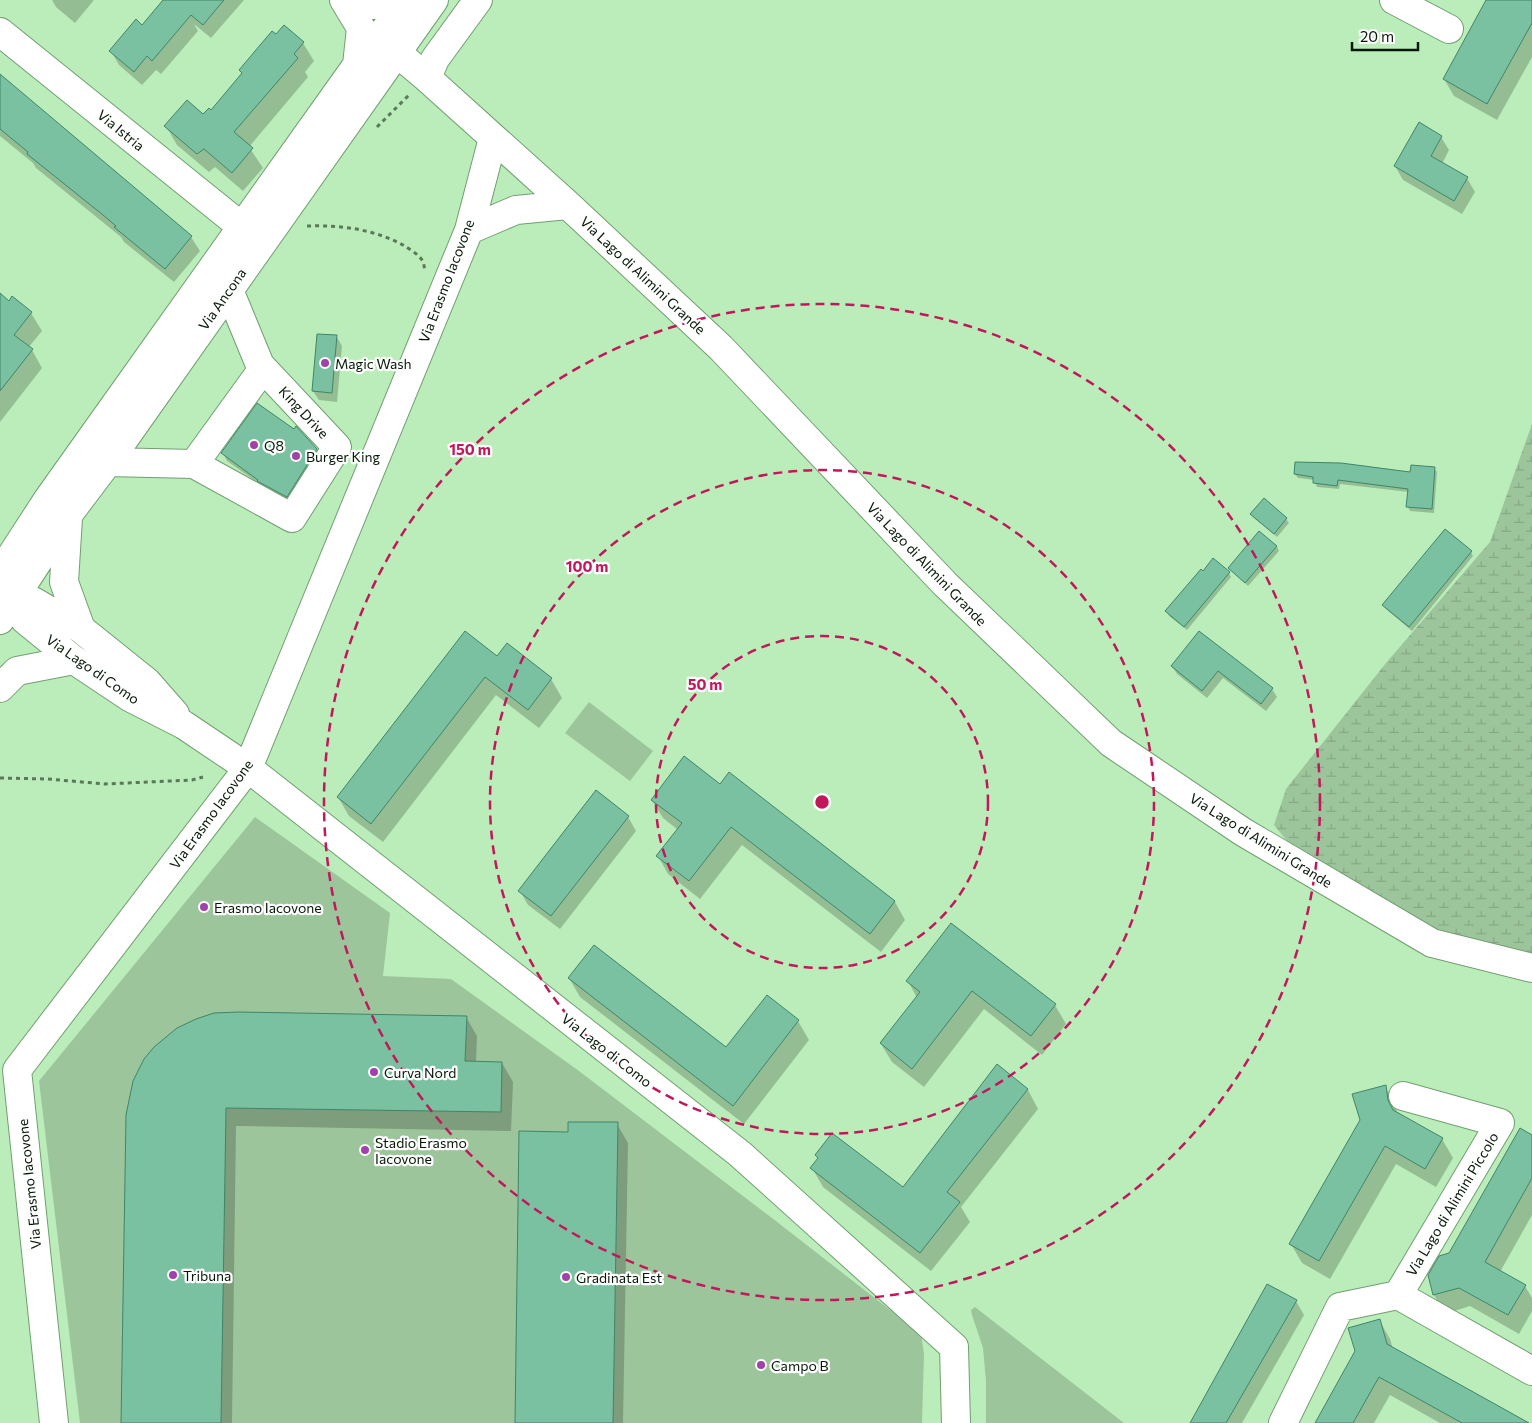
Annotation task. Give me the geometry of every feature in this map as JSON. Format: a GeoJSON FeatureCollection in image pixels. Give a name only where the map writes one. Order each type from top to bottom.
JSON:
{"type":"FeatureCollection","features":[{"type":"Feature","properties":{"kind":"street"},"geometry":{"type":"LineString","coordinates":[[344,0],[361,28],[357,65]]}},
{"type":"Feature","properties":{"kind":"street"},"geometry":{"type":"LineString","coordinates":[[360,0],[371,5],[407,3]]}},
{"type":"Feature","properties":{"kind":"street","name":"Via Ancona"},"geometry":{"type":"LineString","coordinates":[[4,604],[108,462],[434,0]]}},
{"type":"Feature","properties":{"kind":"street"},"geometry":{"type":"LineString","coordinates":[[427,78],[435,59],[478,0]]}},
{"type":"Feature","properties":{"kind":"street"},"geometry":{"type":"LineString","coordinates":[[1394,0],[1449,29]]}},
{"type":"Feature","properties":{"kind":"street","name":"Via Ancona"},"geometry":{"type":"LineString","coordinates":[[0,573],[48,499],[357,65],[407,3]]}},
{"type":"Feature","properties":{"kind":"street","name":"Via Istria"},"geometry":{"type":"LineString","coordinates":[[0,32],[242,227]]}},
{"type":"Feature","properties":{"kind":"street","name":"Via Lago di Alimini Grande"},"geometry":{"type":"LineString","coordinates":[[396,52],[568,205],[721,348],[945,584],[1111,742],[1243,832],[1432,943],[1532,968]]}},
{"type":"Feature","properties":{"kind":"street","name":"Via Erasmo Iacovone"},"geometry":{"type":"LineString","coordinates":[[54,1423],[17,1070],[248,768],[469,230],[493,138]]}},
{"type":"Feature","properties":{"kind":"street"},"geometry":{"type":"LineString","coordinates":[[469,230],[516,210],[568,205]]}},
{"type":"Feature","properties":{"kind":"street"},"geometry":{"type":"LineString","coordinates":[[108,462],[194,464],[262,370],[229,290]]}},
{"type":"Feature","properties":{"kind":"street","name":"King Drive"},"geometry":{"type":"LineString","coordinates":[[194,464],[292,518],[337,447],[261,366]]}},
{"type":"Feature","properties":{"kind":"street","name":"Via Lago di Como"},"geometry":{"type":"LineString","coordinates":[[68,515],[64,582],[81,630]]}},
{"type":"Feature","properties":{"kind":"street","name":"Via Lago di Como"},"geometry":{"type":"LineString","coordinates":[[4,604],[33,601],[81,630],[147,682],[184,725]]}},
{"type":"Feature","properties":{"kind":"street","name":"Via Lago di Como"},"geometry":{"type":"LineString","coordinates":[[4,604],[74,660],[131,698],[184,725],[248,768],[740,1154],[954,1347],[956,1423]]}},
{"type":"Feature","properties":{"kind":"street"},"geometry":{"type":"LineString","coordinates":[[0,688],[17,671],[74,660]]}},
{"type":"Feature","properties":{"kind":"street","name":"Via Lago di Alimini Piccolo"},"geometry":{"type":"LineString","coordinates":[[1398,1295],[1500,1123],[1403,1096]]}},
{"type":"Feature","properties":{"kind":"street"},"geometry":{"type":"LineString","coordinates":[[1283,1423],[1340,1307],[1398,1295],[1532,1371]]}},
{"type":"Feature","properties":{"kind":"path"},"geometry":{"type":"LineString","coordinates":[[374,132],[427,78]]}},
{"type":"Feature","properties":{"kind":"path"},"geometry":{"type":"LineString","coordinates":[[302,233],[313,218]]}},
{"type":"Feature","properties":{"kind":"path"},"geometry":{"type":"LineString","coordinates":[[308,226],[336,226],[363,230],[387,238],[412,250],[422,260],[426,274]]}},
{"type":"Feature","properties":{"kind":"path"},"geometry":{"type":"LineString","coordinates":[[0,778],[48,779],[105,784],[203,778]]}},
{"type":"Feature","properties":{"kind":"green space"},"geometry":{"type":"Polygon","coordinates":[[[1532,424],[1532,961],[1435,938],[1301,858],[1274,825],[1286,789],[1386,663],[1490,542],[1532,424]]]}},
{"type":"Feature","properties":{"kind":"green space"},"geometry":{"type":"Polygon","coordinates":[[[589,702],[653,751],[630,781],[565,733],[589,702]]]}},
{"type":"Feature","properties":{"kind":"green space","name":"Stadio Erasmo Iacovone"},"geometry":{"type":"Polygon","coordinates":[[[255,817],[390,913],[383,976],[451,979],[579,1071],[921,1334],[924,1354],[922,1423],[80,1423],[39,1081],[255,817]]]}},
{"type":"Feature","properties":{"kind":"green space"},"geometry":{"type":"Polygon","coordinates":[[[975,1307],[1124,1423],[986,1423],[986,1381],[983,1348],[971,1310],[975,1307]]]}},
{"type":"Feature","properties":{"kind":"building"},"geometry":{"type":"Polygon","coordinates":[[[163,0],[224,0],[203,25],[191,15],[152,61],[147,56],[134,72],[109,51],[136,19],[142,25],[163,0]]]}},
{"type":"Feature","properties":{"kind":"building"},"geometry":{"type":"Polygon","coordinates":[[[1486,0],[1532,0],[1532,23],[1487,104],[1443,79],[1486,0]]]}},
{"type":"Feature","properties":{"kind":"building"},"geometry":{"type":"Polygon","coordinates":[[[284,25],[304,42],[294,54],[298,58],[234,132],[253,148],[232,173],[204,149],[197,154],[164,126],[187,100],[203,114],[209,108],[211,110],[242,73],[239,70],[272,31],[276,34],[284,25]]]}},
{"type":"Feature","properties":{"kind":"building"},"geometry":{"type":"Polygon","coordinates":[[[0,74],[192,236],[165,269],[114,227],[116,226],[103,215],[27,154],[28,152],[0,129],[0,74]]]}},
{"type":"Feature","properties":{"kind":"building"},"geometry":{"type":"Polygon","coordinates":[[[1419,122],[1442,136],[1431,156],[1468,177],[1454,201],[1394,166],[1419,122]]]}},
{"type":"Feature","properties":{"kind":"building"},"geometry":{"type":"Polygon","coordinates":[[[0,293],[9,301],[12,296],[32,312],[14,335],[33,349],[0,391],[0,293]]]}},
{"type":"Feature","properties":{"kind":"building","name":"Magic Wash"},"geometry":{"type":"Polygon","coordinates":[[[317,334],[337,335],[332,393],[312,391],[317,334]]]}},
{"type":"Feature","properties":{"kind":"building"},"geometry":{"type":"Polygon","coordinates":[[[257,403],[294,429],[296,426],[317,449],[287,497],[257,481],[221,453],[257,403]]]}},
{"type":"Feature","properties":{"kind":"building"},"geometry":{"type":"Polygon","coordinates":[[[1295,462],[1341,463],[1410,472],[1411,465],[1435,467],[1432,509],[1406,507],[1408,489],[1338,480],[1337,486],[1313,483],[1313,477],[1294,474],[1295,462]]]}},
{"type":"Feature","properties":{"kind":"building"},"geometry":{"type":"Polygon","coordinates":[[[1264,498],[1287,518],[1274,534],[1250,514],[1264,498]]]}},
{"type":"Feature","properties":{"kind":"building"},"geometry":{"type":"Polygon","coordinates":[[[1445,529],[1472,551],[1409,627],[1382,605],[1445,529]]]}},
{"type":"Feature","properties":{"kind":"building"},"geometry":{"type":"Polygon","coordinates":[[[1259,531],[1277,546],[1245,583],[1228,568],[1259,531]]]}},
{"type":"Feature","properties":{"kind":"building"},"geometry":{"type":"Polygon","coordinates":[[[1213,558],[1230,572],[1184,627],[1165,611],[1201,569],[1203,571],[1213,558]]]}},
{"type":"Feature","properties":{"kind":"building"},"geometry":{"type":"Polygon","coordinates":[[[465,631],[497,656],[507,643],[552,678],[528,710],[485,677],[371,824],[337,797],[465,631]]]}},
{"type":"Feature","properties":{"kind":"building"},"geometry":{"type":"Polygon","coordinates":[[[1199,631],[1273,688],[1261,704],[1218,671],[1202,691],[1171,666],[1199,631]]]}},
{"type":"Feature","properties":{"kind":"building"},"geometry":{"type":"Polygon","coordinates":[[[684,756],[720,784],[729,772],[895,901],[870,934],[731,827],[689,881],[656,856],[682,823],[651,800],[684,756]]]}},
{"type":"Feature","properties":{"kind":"building"},"geometry":{"type":"Polygon","coordinates":[[[596,790],[629,816],[551,916],[518,891],[596,790]]]}},
{"type":"Feature","properties":{"kind":"building"},"geometry":{"type":"Polygon","coordinates":[[[951,923],[1056,1004],[1031,1036],[972,991],[912,1069],[880,1043],[920,992],[906,981],[951,923]]]}},
{"type":"Feature","properties":{"kind":"building"},"geometry":{"type":"Polygon","coordinates":[[[594,945],[726,1047],[767,995],[799,1020],[733,1106],[568,978],[594,945]]]}},
{"type":"Feature","properties":{"kind":"building"},"geometry":{"type":"Polygon","coordinates":[[[214,1013],[467,1016],[465,1061],[502,1062],[501,1112],[226,1108],[221,1423],[121,1423],[126,1115],[133,1081],[144,1059],[154,1047],[177,1028],[214,1013]]]}},
{"type":"Feature","properties":{"kind":"building"},"geometry":{"type":"Polygon","coordinates":[[[997,1064],[1028,1089],[947,1192],[960,1202],[920,1253],[810,1168],[818,1158],[815,1155],[832,1133],[903,1187],[997,1064]]]}},
{"type":"Feature","properties":{"kind":"building"},"geometry":{"type":"Polygon","coordinates":[[[1386,1085],[1388,1100],[1393,1110],[1443,1138],[1425,1169],[1385,1146],[1319,1261],[1289,1244],[1360,1120],[1352,1094],[1386,1085]]]}},
{"type":"Feature","properties":{"kind":"building","name":"Gradinata Est"},"geometry":{"type":"Polygon","coordinates":[[[568,1122],[618,1122],[613,1423],[515,1423],[519,1131],[568,1132],[568,1122]]]}},
{"type":"Feature","properties":{"kind":"building"},"geometry":{"type":"Polygon","coordinates":[[[1520,1128],[1532,1135],[1532,1178],[1485,1262],[1526,1285],[1508,1315],[1459,1288],[1433,1295],[1428,1275],[1439,1256],[1449,1253],[1520,1128]]]}},
{"type":"Feature","properties":{"kind":"building"},"geometry":{"type":"Polygon","coordinates":[[[1267,1284],[1297,1300],[1226,1423],[1190,1423],[1267,1284]]]}},
{"type":"Feature","properties":{"kind":"building"},"geometry":{"type":"Polygon","coordinates":[[[1380,1319],[1387,1344],[1529,1423],[1462,1423],[1379,1377],[1353,1423],[1315,1423],[1355,1351],[1348,1328],[1380,1319]]]}},
{"type":"Feature","properties":{"kind":"place","name":"Magic Wash"},"geometry":{"type":"Point","coordinates":[325,363]}},
{"type":"Feature","properties":{"kind":"place","name":"Q8"},"geometry":{"type":"Point","coordinates":[254,445]}},
{"type":"Feature","properties":{"kind":"place","name":"Burger King"},"geometry":{"type":"Point","coordinates":[296,456]}},
{"type":"Feature","properties":{"kind":"place","name":"Erasmo Iacovone"},"geometry":{"type":"Point","coordinates":[204,907]}},
{"type":"Feature","properties":{"kind":"place","name":"Curva Nord"},"geometry":{"type":"Point","coordinates":[374,1072]}},
{"type":"Feature","properties":{"kind":"place","name":"Stadio Erasmo Iacovone"},"geometry":{"type":"Point","coordinates":[365,1150]}},
{"type":"Feature","properties":{"kind":"place","name":"Tribuna"},"geometry":{"type":"Point","coordinates":[173,1275]}},
{"type":"Feature","properties":{"kind":"place","name":"Gradinata Est"},"geometry":{"type":"Point","coordinates":[566,1277]}},
{"type":"Feature","properties":{"kind":"place","name":"Campo B"},"geometry":{"type":"Point","coordinates":[761,1365]}}]}
